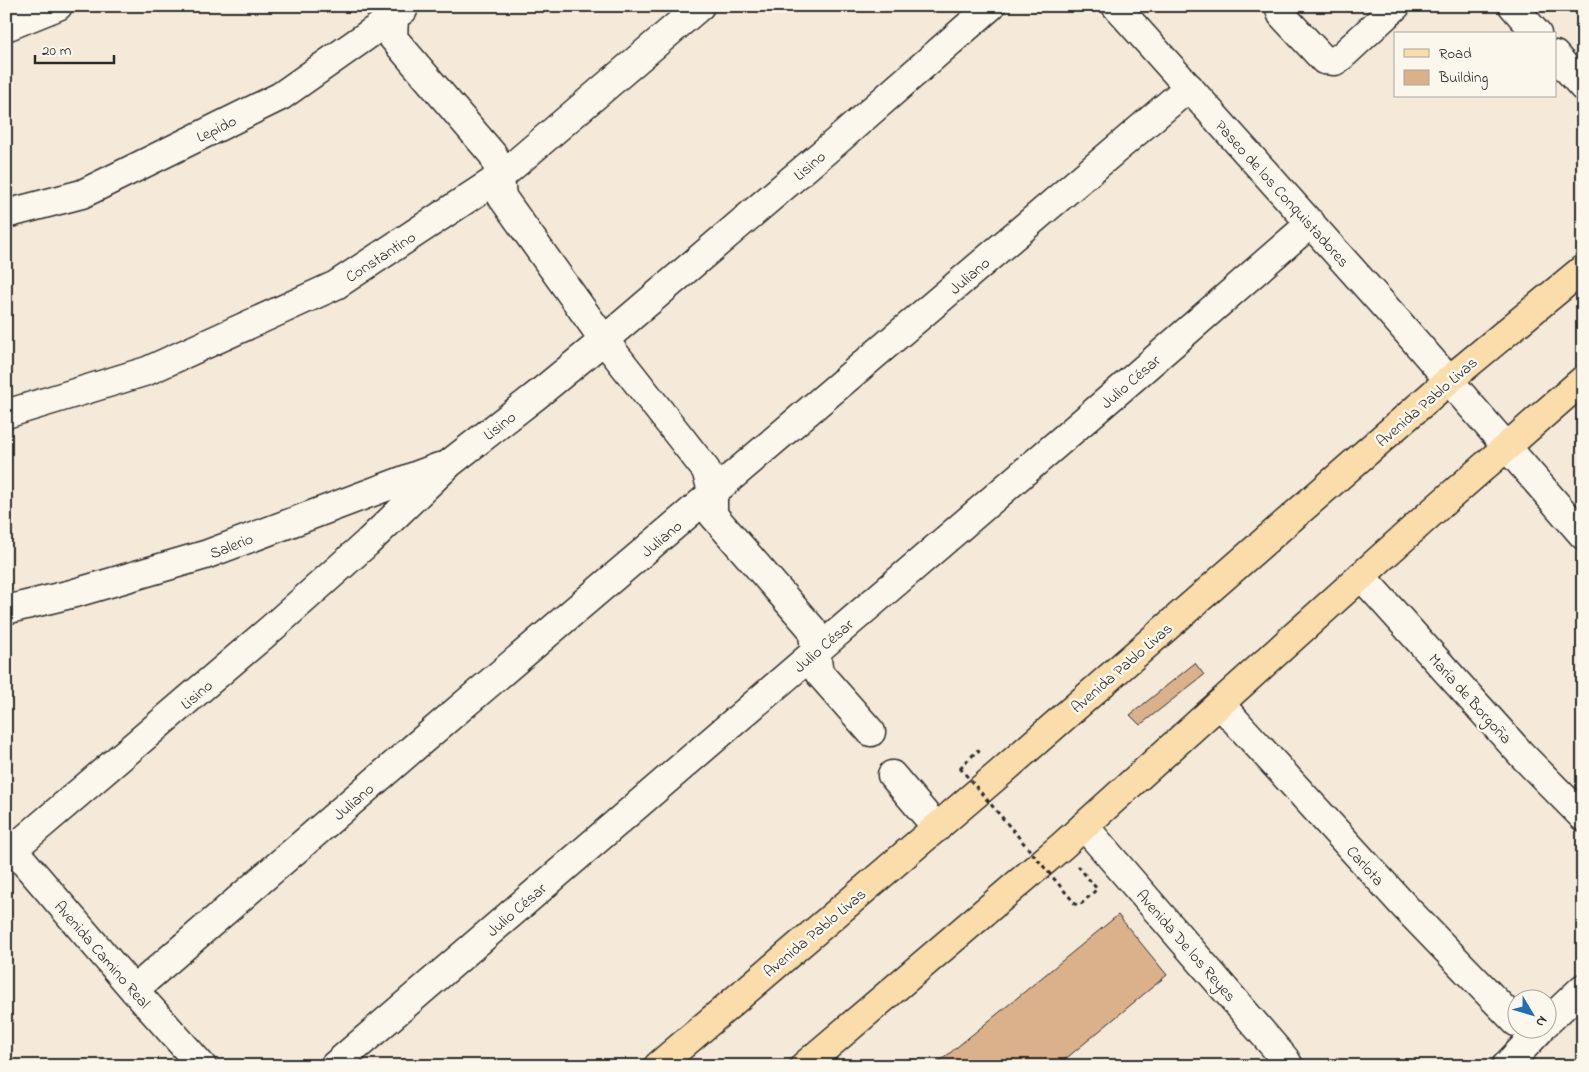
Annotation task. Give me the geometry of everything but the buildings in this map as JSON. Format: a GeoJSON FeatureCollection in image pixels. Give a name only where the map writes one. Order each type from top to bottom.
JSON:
{"type":"FeatureCollection","features":[{"type":"Feature","properties":{"kind":"main road","name":"Avenida Pablo Livas"},"geometry":{"type":"LineString","coordinates":[[658,1066],[937,828],[1449,380],[1583,269]]}},
{"type":"Feature","properties":{"kind":"main road"},"geometry":{"type":"LineString","coordinates":[[804,1066],[1084,826],[1431,513],[1583,380]]}},
{"type":"Feature","properties":{"kind":"street"},"geometry":{"type":"LineString","coordinates":[[6,27],[58,6]]}},
{"type":"Feature","properties":{"kind":"street","name":"Constantino"},"geometry":{"type":"LineString","coordinates":[[6,414],[147,371],[336,285],[500,177],[700,6]]}},
{"type":"Feature","properties":{"kind":"street","name":"Lisino"},"geometry":{"type":"LineString","coordinates":[[9,846],[273,627],[367,543],[450,464],[604,340],[837,141],[991,6]]}},
{"type":"Feature","properties":{"kind":"street","name":"Paseo de los Conquistadores"},"geometry":{"type":"LineString","coordinates":[[1116,6],[1311,223],[1583,535]]}},
{"type":"Feature","properties":{"kind":"street"},"geometry":{"type":"LineString","coordinates":[[1279,6],[1282,14],[1324,60],[1334,61],[1342,56],[1396,6]]}},
{"type":"Feature","properties":{"kind":"street"},"geometry":{"type":"LineString","coordinates":[[1513,6],[1535,32]]}},
{"type":"Feature","properties":{"kind":"street"},"geometry":{"type":"LineString","coordinates":[[398,10],[393,38],[494,156],[500,177],[502,197],[604,340],[706,470],[713,494],[713,515],[812,629],[819,673],[871,732]]}},
{"type":"Feature","properties":{"kind":"street","name":"Lepido"},"geometry":{"type":"LineString","coordinates":[[6,214],[82,194],[281,96],[398,10]]}},
{"type":"Feature","properties":{"kind":"street"},"geometry":{"type":"LineString","coordinates":[[1556,56],[1583,87]]}},
{"type":"Feature","properties":{"kind":"street","name":"Juliano"},"geometry":{"type":"LineString","coordinates":[[134,990],[418,744],[1188,87]]}},
{"type":"Feature","properties":{"kind":"street","name":"Julio César"},"geometry":{"type":"LineString","coordinates":[[334,1066],[1311,223]]}},
{"type":"Feature","properties":{"kind":"street","name":"Salerio"},"geometry":{"type":"LineString","coordinates":[[6,610],[75,593],[205,555],[450,464]]}},
{"type":"Feature","properties":{"kind":"street","name":"María de Borgoña"},"geometry":{"type":"LineString","coordinates":[[1361,576],[1522,754],[1583,817]]}},
{"type":"Feature","properties":{"kind":"street","name":"Carlota"},"geometry":{"type":"LineString","coordinates":[[1220,704],[1404,908],[1506,1004]]}},
{"type":"Feature","properties":{"kind":"street"},"geometry":{"type":"LineString","coordinates":[[892,774],[937,828]]}},
{"type":"Feature","properties":{"kind":"street","name":"Avenida De los Reyes"},"geometry":{"type":"LineString","coordinates":[[1084,826],[1286,1059],[1289,1066]]}},
{"type":"Feature","properties":{"kind":"street","name":"Avenida Camino Real"},"geometry":{"type":"LineString","coordinates":[[9,846],[202,1066]]}},
{"type":"Feature","properties":{"kind":"street"},"geometry":{"type":"LineString","coordinates":[[1556,1009],[1583,988]]}},
{"type":"Feature","properties":{"kind":"street"},"geometry":{"type":"LineString","coordinates":[[1506,1066],[1523,1040]]}},
{"type":"Feature","properties":{"kind":"path"},"geometry":{"type":"LineString","coordinates":[[978,750],[960,768],[1078,907],[1097,889]]}}]}
